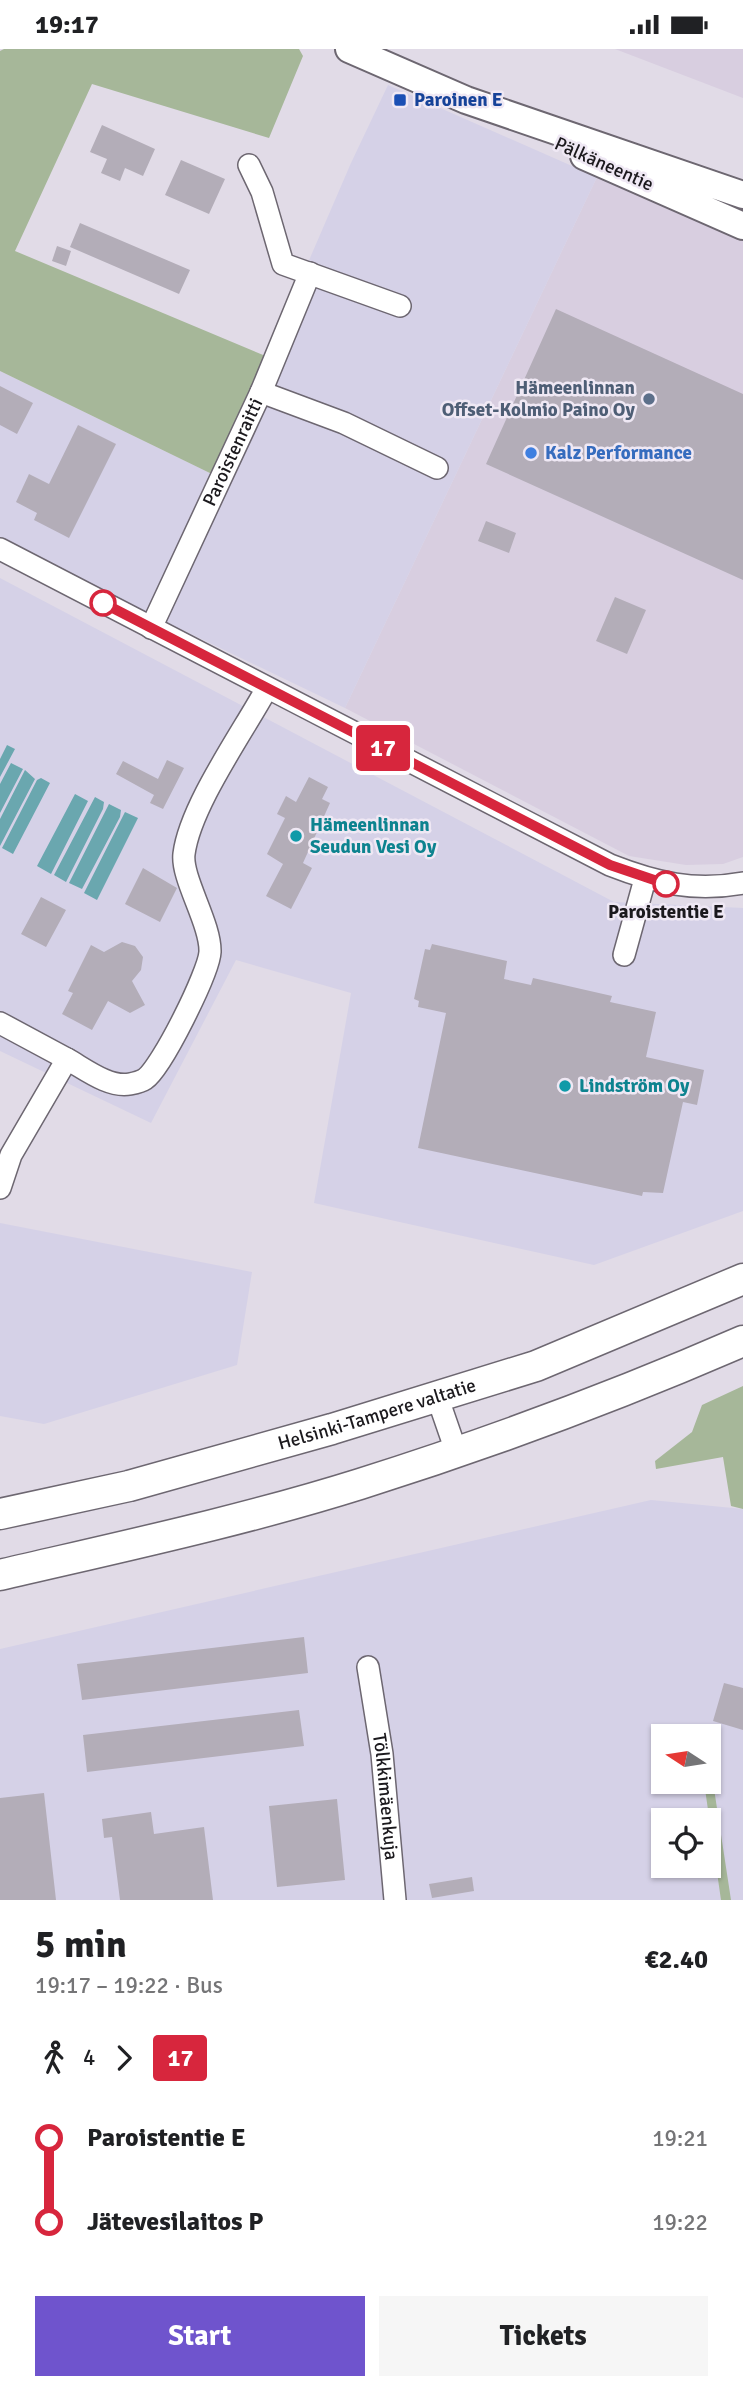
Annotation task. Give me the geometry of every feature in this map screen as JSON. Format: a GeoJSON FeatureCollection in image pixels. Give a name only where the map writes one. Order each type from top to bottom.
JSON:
{"type":"FeatureCollection","features":[{"type":"Feature","properties":{"kind":"highway","name":"Helsinki-Tampere valtatie"},"geometry":{"type":"LineString","coordinates":[[0,1514],[129,1486],[536,1366],[743,1279]]}},
{"type":"Feature","properties":{"kind":"highway"},"geometry":{"type":"LineString","coordinates":[[0,1575],[145,1541],[359,1484],[560,1414],[743,1341]]}},
{"type":"Feature","properties":{"kind":"main road","name":"Pälkäneentie"},"geometry":{"type":"LineString","coordinates":[[349,49],[466,100],[743,195]]}},
{"type":"Feature","properties":{"kind":"main road","name":"Pälkäneentie"},"geometry":{"type":"LineString","coordinates":[[466,100],[496,117],[743,226]]}},
{"type":"Feature","properties":{"kind":"street"},"geometry":{"type":"LineString","coordinates":[[249,165],[262,192],[283,264],[400,306]]}},
{"type":"Feature","properties":{"kind":"street","name":"Paroistenraitti"},"geometry":{"type":"LineString","coordinates":[[150,628],[261,392],[310,273]]}},
{"type":"Feature","properties":{"kind":"street"},"geometry":{"type":"LineString","coordinates":[[261,392],[344,422],[437,468]]}},
{"type":"Feature","properties":{"kind":"street"},"geometry":{"type":"LineString","coordinates":[[0,549],[610,865],[645,879],[698,889],[743,883]]}},
{"type":"Feature","properties":{"kind":"street"},"geometry":{"type":"LineString","coordinates":[[0,1023],[111,1083],[128,1085],[144,1080],[158,1065],[205,973],[210,950],[183,857],[189,836],[204,801],[267,688]]}},
{"type":"Feature","properties":{"kind":"street"},"geometry":{"type":"LineString","coordinates":[[624,955],[645,879]]}},
{"type":"Feature","properties":{"kind":"street"},"geometry":{"type":"LineString","coordinates":[[0,1188],[11,1155],[67,1059]]}},
{"type":"Feature","properties":{"kind":"street"},"geometry":{"type":"LineString","coordinates":[[437,1396],[456,1451]]}},
{"type":"Feature","properties":{"kind":"street","name":"Tölkkimäenkuja"},"geometry":{"type":"LineString","coordinates":[[368,1667],[374,1693],[395,1900]]}},
{"type":"Feature","properties":{"kind":"shaded area"},"geometry":{"type":"Polygon","coordinates":[[[615,49],[743,49],[743,98],[615,49]]]}},
{"type":"Feature","properties":{"kind":"shaded area"},"geometry":{"type":"Polygon","coordinates":[[[388,85],[597,177],[345,708],[141,610],[0,537],[0,371],[216,476],[351,163],[388,85]]]}},
{"type":"Feature","properties":{"kind":"shaded area"},"geometry":{"type":"Polygon","coordinates":[[[597,177],[743,241],[743,857],[723,864],[686,865],[629,856],[345,708],[597,177]]]}},
{"type":"Feature","properties":{"kind":"shaded area"},"geometry":{"type":"Polygon","coordinates":[[[0,578],[614,902],[743,908],[743,1211],[594,1265],[314,1203],[351,993],[236,960],[151,1123],[0,1051],[0,578]]]}},
{"type":"Feature","properties":{"kind":"shaded area"},"geometry":{"type":"Polygon","coordinates":[[[0,1223],[252,1272],[237,1365],[44,1424],[0,1416],[0,1223]]]}},
{"type":"Feature","properties":{"kind":"shaded area"},"geometry":{"type":"Polygon","coordinates":[[[651,1500],[743,1509],[743,1900],[0,1900],[0,1649],[651,1500]]]}},
{"type":"Feature","properties":{"kind":"green space"},"geometry":{"type":"Polygon","coordinates":[[[299,49],[303,56],[269,138],[92,84],[15,251],[268,357],[216,476],[0,371],[0,51],[299,49]]]}},
{"type":"Feature","properties":{"kind":"green space"},"geometry":{"type":"Polygon","coordinates":[[[743,1386],[743,1509],[731,1506],[723,1457],[656,1469],[655,1461],[692,1432],[702,1405],[743,1386]]]}},
{"type":"Feature","properties":{"kind":"green space"},"geometry":{"type":"Polygon","coordinates":[[[706,1794],[715,1794],[717,1808],[708,1808],[706,1794]]]}},
{"type":"Feature","properties":{"kind":"green space"},"geometry":{"type":"Polygon","coordinates":[[[721,1834],[731,1900],[721,1900],[718,1878],[721,1878],[721,1834]]]}},
{"type":"Feature","properties":{"kind":"water"},"geometry":{"type":"Polygon","coordinates":[[[7,745],[15,749],[0,777],[0,759],[7,745]]]}},
{"type":"Feature","properties":{"kind":"water"},"geometry":{"type":"Polygon","coordinates":[[[11,763],[23,769],[0,813],[0,784],[11,763]]]}},
{"type":"Feature","properties":{"kind":"water"},"geometry":{"type":"Polygon","coordinates":[[[25,770],[35,779],[0,846],[0,819],[25,770]]]}},
{"type":"Feature","properties":{"kind":"water"},"geometry":{"type":"Polygon","coordinates":[[[41,778],[50,783],[13,854],[2,848],[37,780],[41,778]]]}},
{"type":"Feature","properties":{"kind":"water"},"geometry":{"type":"Polygon","coordinates":[[[75,794],[88,801],[51,874],[37,866],[75,794]]]}},
{"type":"Feature","properties":{"kind":"water"},"geometry":{"type":"Polygon","coordinates":[[[95,797],[104,802],[103,809],[66,882],[54,875],[95,797]]]}},
{"type":"Feature","properties":{"kind":"water"},"geometry":{"type":"Polygon","coordinates":[[[109,804],[121,810],[120,817],[82,889],[69,883],[109,804]]]}},
{"type":"Feature","properties":{"kind":"water"},"geometry":{"type":"Polygon","coordinates":[[[125,812],[138,818],[97,900],[84,893],[125,812]]]}},
{"type":"Feature","properties":{"kind":"building"},"geometry":{"type":"Polygon","coordinates":[[[102,125],[155,149],[143,176],[125,168],[120,181],[101,173],[107,159],[90,152],[102,125]]]}},
{"type":"Feature","properties":{"kind":"building"},"geometry":{"type":"Polygon","coordinates":[[[181,160],[225,179],[209,214],[165,195],[181,160]]]}},
{"type":"Feature","properties":{"kind":"building"},"geometry":{"type":"Polygon","coordinates":[[[80,223],[190,270],[179,294],[70,247],[80,223]]]}},
{"type":"Feature","properties":{"kind":"building"},"geometry":{"type":"Polygon","coordinates":[[[57,246],[71,251],[66,266],[52,261],[57,246]]]}},
{"type":"Feature","properties":{"kind":"building"},"geometry":{"type":"Polygon","coordinates":[[[556,309],[743,394],[743,580],[486,464],[556,309]]]}},
{"type":"Feature","properties":{"kind":"building"},"geometry":{"type":"Polygon","coordinates":[[[0,386],[33,403],[17,434],[0,425],[0,386]]]}},
{"type":"Feature","properties":{"kind":"building"},"geometry":{"type":"Polygon","coordinates":[[[78,425],[116,444],[69,538],[34,520],[37,513],[16,502],[29,474],[49,484],[78,425]]]}},
{"type":"Feature","properties":{"kind":"building"},"geometry":{"type":"Polygon","coordinates":[[[486,521],[516,533],[509,553],[478,541],[486,521]]]}},
{"type":"Feature","properties":{"kind":"building"},"geometry":{"type":"Polygon","coordinates":[[[615,597],[646,610],[627,654],[596,641],[615,597]]]}},
{"type":"Feature","properties":{"kind":"building"},"geometry":{"type":"Polygon","coordinates":[[[167,760],[184,768],[163,809],[150,803],[154,795],[116,774],[123,761],[158,779],[167,760]]]}},
{"type":"Feature","properties":{"kind":"building","name":"Hämeenlinnan Seudun Vesi Oy"},"geometry":{"type":"Polygon","coordinates":[[[309,777],[328,787],[322,799],[330,803],[303,863],[312,868],[291,909],[266,896],[283,864],[267,854],[285,818],[277,814],[286,796],[296,802],[309,777]]]}},
{"type":"Feature","properties":{"kind":"building"},"geometry":{"type":"Polygon","coordinates":[[[143,868],[177,888],[160,922],[125,904],[143,868]]]}},
{"type":"Feature","properties":{"kind":"building"},"geometry":{"type":"Polygon","coordinates":[[[41,897],[66,910],[46,947],[21,934],[41,897]]]}},
{"type":"Feature","properties":{"kind":"building"},"geometry":{"type":"Polygon","coordinates":[[[122,942],[135,946],[143,957],[141,970],[132,981],[145,1005],[130,1013],[108,1001],[92,1030],[62,1014],[73,993],[68,991],[91,945],[104,952],[122,942]]]}},
{"type":"Feature","properties":{"kind":"building","name":"Lindström Oy"},"geometry":{"type":"Polygon","coordinates":[[[432,944],[507,961],[504,979],[531,985],[533,978],[612,996],[610,1002],[656,1012],[646,1057],[704,1070],[697,1105],[683,1102],[663,1193],[643,1192],[642,1196],[418,1148],[446,1013],[418,1007],[419,1001],[414,999],[425,949],[430,950],[432,944]]]}},
{"type":"Feature","properties":{"kind":"building"},"geometry":{"type":"Polygon","coordinates":[[[304,1637],[308,1673],[82,1700],[77,1664],[304,1637]]]}},
{"type":"Feature","properties":{"kind":"building"},"geometry":{"type":"Polygon","coordinates":[[[724,1683],[743,1688],[743,1730],[713,1721],[724,1683]]]}},
{"type":"Feature","properties":{"kind":"building"},"geometry":{"type":"Polygon","coordinates":[[[299,1710],[304,1746],[87,1772],[83,1735],[299,1710]]]}},
{"type":"Feature","properties":{"kind":"building"},"geometry":{"type":"Polygon","coordinates":[[[44,1793],[56,1900],[0,1900],[0,1798],[44,1793]]]}},
{"type":"Feature","properties":{"kind":"building"},"geometry":{"type":"Polygon","coordinates":[[[337,1799],[345,1880],[277,1887],[269,1806],[337,1799]]]}},
{"type":"Feature","properties":{"kind":"building"},"geometry":{"type":"Polygon","coordinates":[[[151,1812],[154,1834],[204,1827],[213,1900],[120,1900],[112,1837],[104,1838],[102,1819],[151,1812]]]}},
{"type":"Feature","properties":{"kind":"building"},"geometry":{"type":"Polygon","coordinates":[[[472,1877],[474,1891],[432,1898],[429,1884],[472,1877]]]}},
{"type":"Feature","properties":{"kind":"bus line","name":"17"},"geometry":{"type":"LineString","coordinates":[[103,603],[610,865],[666,884]]}},
{"type":"Feature","properties":{"kind":"place","name":"Paroinen E"},"geometry":{"type":"Point","coordinates":[400,100]}},
{"type":"Feature","properties":{"kind":"place","name":"Hämeenlinnan Offset-Kolmio Paino Oy"},"geometry":{"type":"Point","coordinates":[649,399]}},
{"type":"Feature","properties":{"kind":"place","name":"Kalz Performance"},"geometry":{"type":"Point","coordinates":[531,453]}},
{"type":"Feature","properties":{"kind":"place","name":"Hämeenlinnan Seudun Vesi Oy"},"geometry":{"type":"Point","coordinates":[296,836]}},
{"type":"Feature","properties":{"kind":"place","name":"Paroistentie E"},"geometry":{"type":"Point","coordinates":[666,884]}},
{"type":"Feature","properties":{"kind":"place","name":"Lindström Oy"},"geometry":{"type":"Point","coordinates":[565,1086]}}]}
